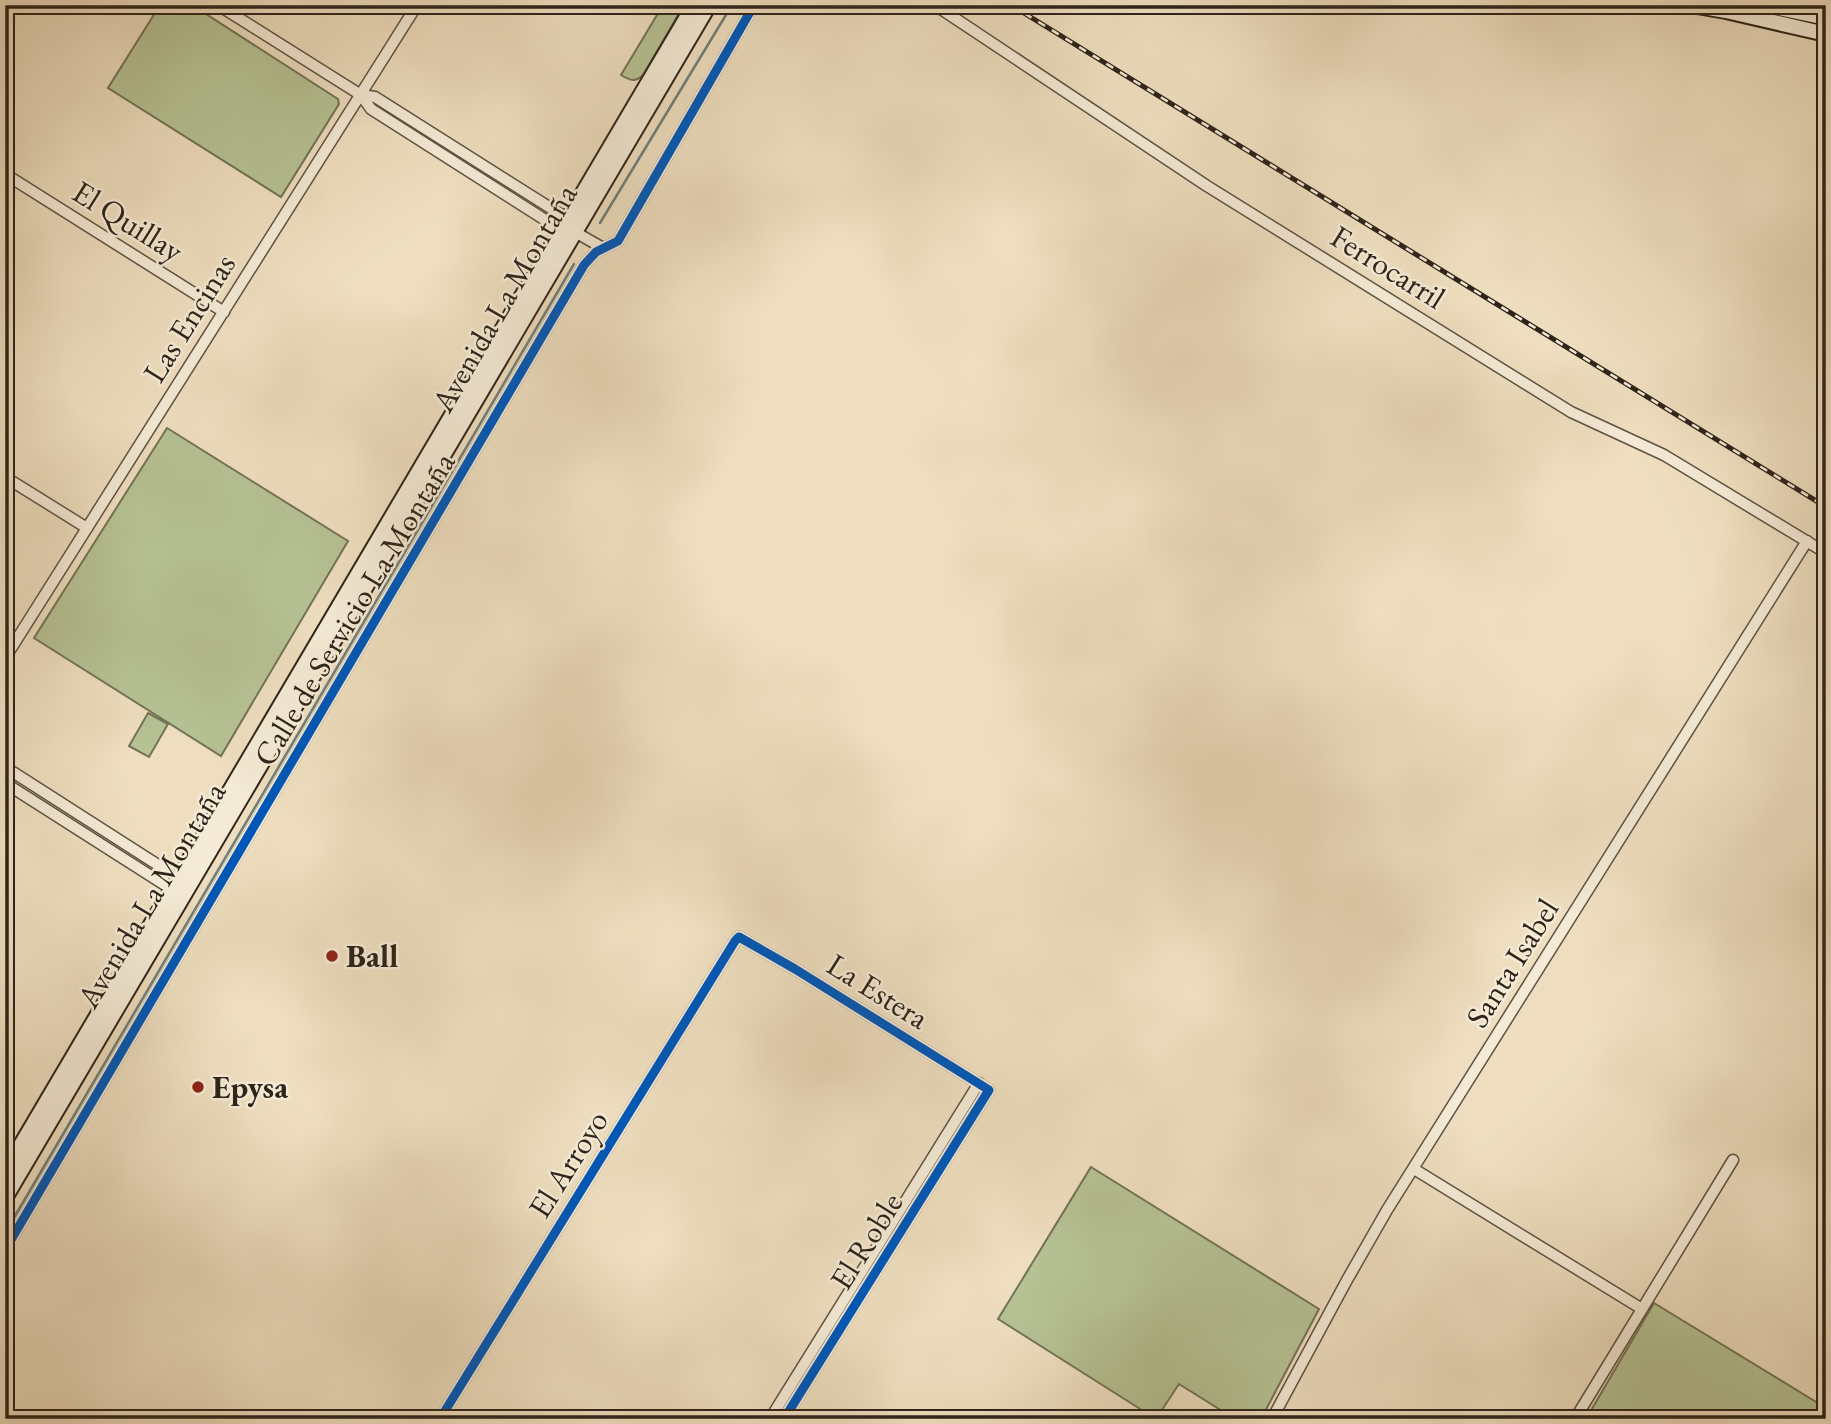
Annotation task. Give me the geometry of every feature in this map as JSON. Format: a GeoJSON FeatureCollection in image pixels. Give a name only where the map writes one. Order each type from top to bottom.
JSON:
{"type":"FeatureCollection","features":[{"type":"Feature","properties":{"kind":"main road","name":"Avenida La Montaña"},"geometry":{"type":"LineString","coordinates":[[5,1172],[181,887],[568,227],[694,5]]}},
{"type":"Feature","properties":{"kind":"main road","name":"Avenida La Montaña"},"geometry":{"type":"LineString","coordinates":[[568,227],[709,5]]}},
{"type":"Feature","properties":{"kind":"main road"},"geometry":{"type":"LineString","coordinates":[[1691,5],[1724,8],[1826,34]]}},
{"type":"Feature","properties":{"kind":"main road"},"geometry":{"type":"LineString","coordinates":[[1764,5],[1826,18]]}},
{"type":"Feature","properties":{"kind":"main road","name":"Avenida La Montaña"},"geometry":{"type":"LineString","coordinates":[[5,1198],[140,955]]}},
{"type":"Feature","properties":{"kind":"street"},"geometry":{"type":"LineString","coordinates":[[218,5],[360,95],[375,97],[603,248]]}},
{"type":"Feature","properties":{"kind":"street","name":"Las Encinas"},"geometry":{"type":"LineString","coordinates":[[5,658],[417,5]]}},
{"type":"Feature","properties":{"kind":"street","name":"Calle de Servicio La Montaña"},"geometry":{"type":"LineString","coordinates":[[5,1250],[584,265],[590,256],[618,242],[754,5]]}},
{"type":"Feature","properties":{"kind":"street","name":"Ferrocarril"},"geometry":{"type":"LineString","coordinates":[[935,5],[1207,186],[1571,412],[1664,456],[1826,553]]}},
{"type":"Feature","properties":{"kind":"street","name":"El Quillay"},"geometry":{"type":"LineString","coordinates":[[5,174],[224,312]]}},
{"type":"Feature","properties":{"kind":"street"},"geometry":{"type":"LineString","coordinates":[[5,477],[87,528]]}},
{"type":"Feature","properties":{"kind":"street","name":"Santa Isabel"},"geometry":{"type":"LineString","coordinates":[[1272,1419],[1365,1246],[1807,541]]}},
{"type":"Feature","properties":{"kind":"street"},"geometry":{"type":"LineString","coordinates":[[5,767],[181,887]]}},
{"type":"Feature","properties":{"kind":"street"},"geometry":{"type":"LineString","coordinates":[[5,783],[181,887]]}},
{"type":"Feature","properties":{"kind":"street","name":"La Estera"},"geometry":{"type":"LineString","coordinates":[[739,937],[989,1090]]}},
{"type":"Feature","properties":{"kind":"street","name":"El Arroyo"},"geometry":{"type":"LineString","coordinates":[[439,1419],[734,941],[739,937]]}},
{"type":"Feature","properties":{"kind":"street","name":"El Roble"},"geometry":{"type":"LineString","coordinates":[[770,1419],[979,1083]]}},
{"type":"Feature","properties":{"kind":"street","name":"El Roble"},"geometry":{"type":"LineString","coordinates":[[784,1419],[989,1090]]}},
{"type":"Feature","properties":{"kind":"street"},"geometry":{"type":"LineString","coordinates":[[1575,1419],[1733,1160]]}},
{"type":"Feature","properties":{"kind":"street"},"geometry":{"type":"LineString","coordinates":[[1414,1170],[1642,1309]]}},
{"type":"Feature","properties":{"kind":"green space"},"geometry":{"type":"Polygon","coordinates":[[[160,5],[192,5],[338,99],[339,104],[281,197],[108,88],[160,5]]]}},
{"type":"Feature","properties":{"kind":"green space"},"geometry":{"type":"Polygon","coordinates":[[[663,5],[684,5],[643,75],[632,80],[621,75],[663,5]]]}},
{"type":"Feature","properties":{"kind":"green space"},"geometry":{"type":"Polygon","coordinates":[[[167,428],[348,541],[221,756],[34,638],[167,428]]]}},
{"type":"Feature","properties":{"kind":"green space"},"geometry":{"type":"Polygon","coordinates":[[[148,713],[168,724],[149,757],[129,746],[148,713]]]}},
{"type":"Feature","properties":{"kind":"green space"},"geometry":{"type":"Polygon","coordinates":[[[1091,1167],[1319,1309],[1261,1419],[1235,1419],[1179,1384],[1156,1419],[998,1319],[1091,1167]]]}},
{"type":"Feature","properties":{"kind":"green space"},"geometry":{"type":"Polygon","coordinates":[[[1654,1303],[1826,1408],[1826,1419],[1586,1419],[1654,1303]]]}},
{"type":"Feature","properties":{"kind":"waterway"},"geometry":{"type":"LineString","coordinates":[[600,223],[732,5]]}},
{"type":"Feature","properties":{"kind":"waterway"},"geometry":{"type":"LineString","coordinates":[[5,1233],[574,264]]}},
{"type":"Feature","properties":{"kind":"railway"},"geometry":{"type":"LineString","coordinates":[[1011,5],[1826,507]]}},
{"type":"Feature","properties":{"kind":"cycle path"},"geometry":{"type":"LineString","coordinates":[[5,1250],[584,265],[596,252],[618,241],[754,5]]}},
{"type":"Feature","properties":{"kind":"cycle path"},"geometry":{"type":"LineString","coordinates":[[440,1419],[739,937],[989,1090],[784,1419]]}},
{"type":"Feature","properties":{"kind":"place","name":"Ball"},"geometry":{"type":"Point","coordinates":[332,956]}},
{"type":"Feature","properties":{"kind":"place","name":"Epysa"},"geometry":{"type":"Point","coordinates":[198,1087]}}]}
